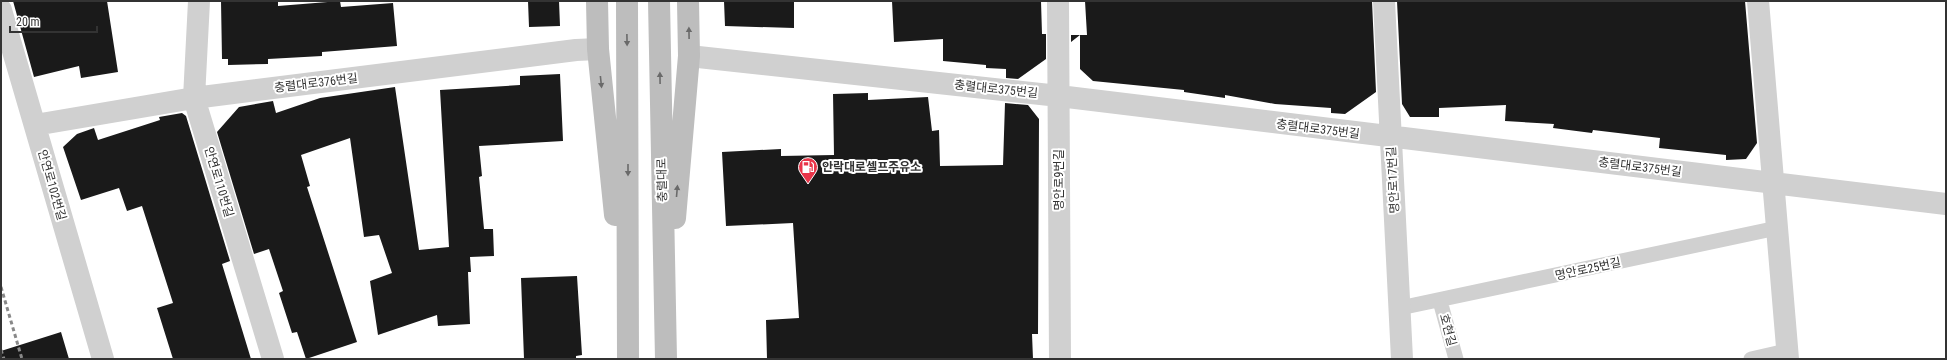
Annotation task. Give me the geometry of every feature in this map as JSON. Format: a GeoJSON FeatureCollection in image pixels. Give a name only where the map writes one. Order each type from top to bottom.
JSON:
{"type":"FeatureCollection","features":[{"type":"Feature","properties":{"kind":"main road"},"geometry":{"type":"LineString","coordinates":[[597,1],[598,49],[627,327]]}},
{"type":"Feature","properties":{"kind":"main road"},"geometry":{"type":"LineString","coordinates":[[627,1],[628,359]]}},
{"type":"Feature","properties":{"kind":"main road","name":"충렬대로"},"geometry":{"type":"LineString","coordinates":[[659,1],[666,359]]}},
{"type":"Feature","properties":{"kind":"main road"},"geometry":{"type":"LineString","coordinates":[[665,327],[690,56],[688,1]]}},
{"type":"Feature","properties":{"kind":"street","name":"안연로110번길"},"geometry":{"type":"LineString","coordinates":[[199,1],[194,98],[273,359]]}},
{"type":"Feature","properties":{"kind":"street","name":"명안로9번길"},"geometry":{"type":"LineString","coordinates":[[1058,1],[1060,359]]}},
{"type":"Feature","properties":{"kind":"street","name":"명안로17번길"},"geometry":{"type":"LineString","coordinates":[[1384,1],[1402,359]]}},
{"type":"Feature","properties":{"kind":"street"},"geometry":{"type":"LineString","coordinates":[[1758,1],[1787,355]]}},
{"type":"Feature","properties":{"kind":"street","name":"안연로102번길"},"geometry":{"type":"LineString","coordinates":[[1,10],[103,359]]}},
{"type":"Feature","properties":{"kind":"street","name":"충렬대로376번길"},"geometry":{"type":"LineString","coordinates":[[35,125],[194,98],[576,50],[598,49]]}},
{"type":"Feature","properties":{"kind":"street","name":"충렬대로375번길"},"geometry":{"type":"LineString","coordinates":[[690,56],[1059,96],[1391,138],[1946,204]]}},
{"type":"Feature","properties":{"kind":"lane","name":"명안로25번길"},"geometry":{"type":"LineString","coordinates":[[1400,308],[1440,301],[1777,228]]}},
{"type":"Feature","properties":{"kind":"lane","name":"호현길"},"geometry":{"type":"LineString","coordinates":[[1440,301],[1456,359]]}},
{"type":"Feature","properties":{"kind":"lane"},"geometry":{"type":"LineString","coordinates":[[1751,359],[1787,355]]}},
{"type":"Feature","properties":{"kind":"building"},"geometry":{"type":"Polygon","coordinates":[[[13,1],[107,1],[118,72],[81,78],[79,66],[34,77],[13,1]]]}},
{"type":"Feature","properties":{"kind":"building"},"geometry":{"type":"Polygon","coordinates":[[[221,1],[278,1],[278,6],[340,1],[341,7],[393,3],[397,46],[322,52],[322,56],[268,59],[268,64],[228,65],[228,59],[222,59],[221,1]]]}},
{"type":"Feature","properties":{"kind":"building"},"geometry":{"type":"Polygon","coordinates":[[[528,1],[559,1],[560,26],[529,27],[528,1]]]}},
{"type":"Feature","properties":{"kind":"building"},"geometry":{"type":"Polygon","coordinates":[[[724,1],[794,1],[794,28],[725,26],[724,1]]]}},
{"type":"Feature","properties":{"kind":"building"},"geometry":{"type":"Polygon","coordinates":[[[892,1],[1041,1],[1042,34],[1046,34],[1046,59],[1018,79],[1006,78],[1006,69],[986,68],[986,65],[943,61],[943,39],[894,42],[892,1]]]}},
{"type":"Feature","properties":{"kind":"building"},"geometry":{"type":"Polygon","coordinates":[[[1085,1],[1372,1],[1376,92],[1345,114],[1331,113],[1331,108],[1275,104],[1225,95],[1225,98],[1184,92],[1184,90],[1093,81],[1080,69],[1080,35],[1087,35],[1085,1]]]}},
{"type":"Feature","properties":{"kind":"building"},"geometry":{"type":"Polygon","coordinates":[[[1397,1],[1745,1],[1757,143],[1746,159],[1726,160],[1726,155],[1659,148],[1660,138],[1593,130],[1592,133],[1553,128],[1554,124],[1505,121],[1506,105],[1439,108],[1439,117],[1410,117],[1402,104],[1397,1]]]}},
{"type":"Feature","properties":{"kind":"building"},"geometry":{"type":"Polygon","coordinates":[[[1071,35],[1080,35],[1071,42],[1071,35]]]}},
{"type":"Feature","properties":{"kind":"building"},"geometry":{"type":"Polygon","coordinates":[[[560,74],[563,141],[479,146],[482,176],[479,177],[484,229],[493,229],[494,256],[470,257],[471,272],[468,272],[470,324],[438,326],[437,315],[378,335],[370,281],[392,273],[379,235],[364,237],[350,138],[301,155],[310,186],[307,187],[357,342],[306,359],[297,332],[292,333],[279,293],[283,291],[269,249],[254,254],[217,132],[239,107],[273,101],[276,113],[320,98],[395,87],[419,250],[449,247],[440,90],[520,85],[520,76],[560,74]]]}},
{"type":"Feature","properties":{"kind":"building"},"geometry":{"type":"Polygon","coordinates":[[[868,93],[868,100],[928,97],[932,131],[939,130],[940,166],[1003,165],[1005,103],[1028,105],[1039,119],[1038,334],[1032,334],[1033,359],[767,359],[766,320],[799,318],[793,223],[726,226],[722,152],[781,149],[781,156],[834,155],[833,94],[868,93]]]}},
{"type":"Feature","properties":{"kind":"building"},"geometry":{"type":"Polygon","coordinates":[[[182,113],[186,116],[230,261],[222,264],[251,359],[173,359],[157,308],[173,303],[142,206],[127,211],[119,188],[81,200],[63,147],[77,134],[94,128],[98,140],[160,120],[159,117],[182,113]]]}},
{"type":"Feature","properties":{"kind":"building"},"geometry":{"type":"Polygon","coordinates":[[[577,276],[582,355],[576,356],[576,359],[524,359],[521,278],[577,276]]]}},
{"type":"Feature","properties":{"kind":"building"},"geometry":{"type":"Polygon","coordinates":[[[61,332],[69,359],[1,359],[1,351],[61,332]]]}},
{"type":"Feature","properties":{"kind":"railway"},"geometry":{"type":"LineString","coordinates":[[1,287],[22,359]]}},
{"type":"Feature","properties":{"kind":"railway"},"geometry":{"type":"LineString","coordinates":[[1,350],[4,359]]}},
{"type":"Feature","properties":{"kind":"place","name":"안락대로셀프주유소"},"geometry":{"type":"Point","coordinates":[808,184]}}]}
